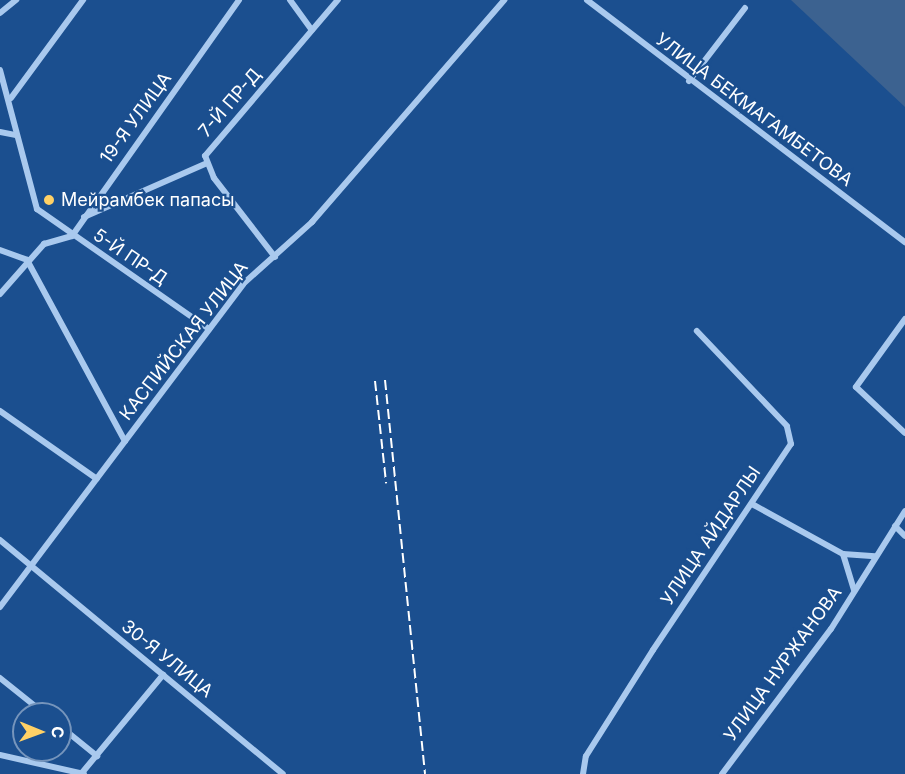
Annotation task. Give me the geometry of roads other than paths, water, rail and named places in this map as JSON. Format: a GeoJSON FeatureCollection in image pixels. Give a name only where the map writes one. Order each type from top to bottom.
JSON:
{"type":"FeatureCollection","features":[{"type":"Feature","properties":{"kind":"street"},"geometry":{"type":"LineString","coordinates":[[0,13],[16,0]]}},
{"type":"Feature","properties":{"kind":"street"},"geometry":{"type":"LineString","coordinates":[[11,98],[83,0]]}},
{"type":"Feature","properties":{"kind":"street","name":"19-Я УЛИЦА"},"geometry":{"type":"LineString","coordinates":[[72,236],[239,0]]}},
{"type":"Feature","properties":{"kind":"street"},"geometry":{"type":"LineString","coordinates":[[290,0],[312,30],[338,0]]}},
{"type":"Feature","properties":{"kind":"street","name":"КАСПИЙСКАЯ УЛИЦА"},"geometry":{"type":"LineString","coordinates":[[0,607],[243,284],[275,257],[504,0]]}},
{"type":"Feature","properties":{"kind":"street","name":"УЛИЦА БЕКМАГАМБЕТОВА"},"geometry":{"type":"LineString","coordinates":[[587,0],[690,81],[905,242]]}},
{"type":"Feature","properties":{"kind":"street"},"geometry":{"type":"LineString","coordinates":[[690,81],[746,8]]}},
{"type":"Feature","properties":{"kind":"street","name":"7-Й ПР-Д"},"geometry":{"type":"LineString","coordinates":[[275,257],[205,164],[213,145],[312,30]]}},
{"type":"Feature","properties":{"kind":"street","name":"5-Й ПР-Д"},"geometry":{"type":"LineString","coordinates":[[0,70],[11,98],[15,135],[32,200],[72,236],[209,329]]}},
{"type":"Feature","properties":{"kind":"street"},"geometry":{"type":"LineString","coordinates":[[0,132],[15,135]]}},
{"type":"Feature","properties":{"kind":"street"},"geometry":{"type":"LineString","coordinates":[[83,218],[205,164]]}},
{"type":"Feature","properties":{"kind":"street"},"geometry":{"type":"LineString","coordinates":[[0,294],[44,244],[72,236]]}},
{"type":"Feature","properties":{"kind":"street"},"geometry":{"type":"LineString","coordinates":[[0,250],[27,261],[125,441]]}},
{"type":"Feature","properties":{"kind":"street"},"geometry":{"type":"LineString","coordinates":[[905,320],[856,387],[905,433]]}},
{"type":"Feature","properties":{"kind":"street","name":"УЛИЦА АЙДАРЛЫ"},"geometry":{"type":"LineString","coordinates":[[583,774],[586,756],[791,444],[787,426],[697,331]]}},
{"type":"Feature","properties":{"kind":"street"},"geometry":{"type":"LineString","coordinates":[[0,411],[97,479]]}},
{"type":"Feature","properties":{"kind":"street"},"geometry":{"type":"LineString","coordinates":[[752,504],[843,554],[875,556]]}},
{"type":"Feature","properties":{"kind":"street","name":"УЛИЦА НУРЖАНОВА"},"geometry":{"type":"LineString","coordinates":[[722,774],[855,590],[905,510]]}},
{"type":"Feature","properties":{"kind":"street"},"geometry":{"type":"LineString","coordinates":[[895,526],[905,536]]}},
{"type":"Feature","properties":{"kind":"street","name":"30-Я УЛИЦА"},"geometry":{"type":"LineString","coordinates":[[0,540],[283,774]]}},
{"type":"Feature","properties":{"kind":"street"},"geometry":{"type":"LineString","coordinates":[[843,554],[855,590]]}},
{"type":"Feature","properties":{"kind":"street"},"geometry":{"type":"LineString","coordinates":[[0,755],[83,774],[162,675]]}},
{"type":"Feature","properties":{"kind":"street"},"geometry":{"type":"LineString","coordinates":[[0,678],[30,702]]}},
{"type":"Feature","properties":{"kind":"street"},"geometry":{"type":"LineString","coordinates":[[72,736],[97,756]]}},
{"type":"Feature","properties":{"kind":"water"},"geometry":{"type":"Polygon","coordinates":[[[791,0],[905,0],[905,107],[791,0]]]}},
{"type":"Feature","properties":{"kind":"railway"},"geometry":{"type":"LineString","coordinates":[[385,380],[425,774]]}},
{"type":"Feature","properties":{"kind":"railway"},"geometry":{"type":"LineString","coordinates":[[375,381],[386,483]]}},
{"type":"Feature","properties":{"kind":"place","name":"Мейрамбек папасы"},"geometry":{"type":"Point","coordinates":[49,200]}}]}
